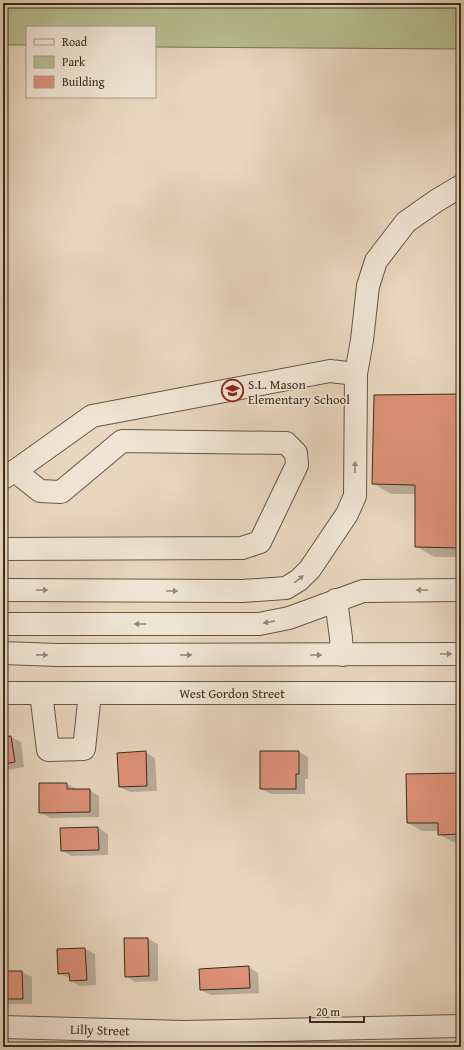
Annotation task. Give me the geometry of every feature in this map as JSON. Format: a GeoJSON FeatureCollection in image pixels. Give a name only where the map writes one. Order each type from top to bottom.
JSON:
{"type":"FeatureCollection","features":[{"type":"Feature","properties":{"kind":"street"},"geometry":{"type":"LineString","coordinates":[[3,590],[242,591],[286,588],[299,580],[310,569],[347,514],[355,496],[356,374],[362,340],[368,286],[376,261],[406,222],[461,186]]}},
{"type":"Feature","properties":{"kind":"street"},"geometry":{"type":"LineString","coordinates":[[3,549],[242,548],[260,542],[297,465],[296,453],[286,443],[122,441],[60,492],[40,492],[9,474],[92,416],[330,371],[356,374]]}},
{"type":"Feature","properties":{"kind":"street"},"geometry":{"type":"LineString","coordinates":[[3,624],[259,624],[289,618],[362,591],[461,590]]}},
{"type":"Feature","properties":{"kind":"street"},"geometry":{"type":"LineString","coordinates":[[336,600],[342,655]]}},
{"type":"Feature","properties":{"kind":"street"},"geometry":{"type":"LineString","coordinates":[[3,653],[57,655],[461,654]]}},
{"type":"Feature","properties":{"kind":"street","name":"West Gordon Street"},"geometry":{"type":"LineString","coordinates":[[3,693],[461,693]]}},
{"type":"Feature","properties":{"kind":"street"},"geometry":{"type":"LineString","coordinates":[[41,693],[48,750],[84,749],[90,693]]}},
{"type":"Feature","properties":{"kind":"street","name":"Lilly Street"},"geometry":{"type":"LineString","coordinates":[[3,1027],[184,1032],[461,1026]]}},
{"type":"Feature","properties":{"kind":"green space"},"geometry":{"type":"Polygon","coordinates":[[[3,3],[461,3],[461,49],[156,47],[156,26],[26,26],[26,45],[3,45],[3,3]]]}},
{"type":"Feature","properties":{"kind":"building"},"geometry":{"type":"Polygon","coordinates":[[[461,394],[461,548],[415,547],[415,485],[372,484],[374,395],[461,394]]]}},
{"type":"Feature","properties":{"kind":"building"},"geometry":{"type":"Polygon","coordinates":[[[11,736],[15,762],[3,764],[3,737],[11,736]]]}},
{"type":"Feature","properties":{"kind":"building"},"geometry":{"type":"Polygon","coordinates":[[[146,751],[147,786],[119,787],[117,753],[146,751]]]}},
{"type":"Feature","properties":{"kind":"building"},"geometry":{"type":"Polygon","coordinates":[[[260,751],[299,751],[299,774],[296,774],[296,789],[260,789],[260,751]]]}},
{"type":"Feature","properties":{"kind":"building"},"geometry":{"type":"Polygon","coordinates":[[[461,773],[461,834],[438,835],[438,823],[407,823],[406,774],[461,773]]]}},
{"type":"Feature","properties":{"kind":"building"},"geometry":{"type":"Polygon","coordinates":[[[39,783],[67,783],[67,789],[90,789],[90,812],[39,813],[39,783]]]}},
{"type":"Feature","properties":{"kind":"building"},"geometry":{"type":"Polygon","coordinates":[[[98,827],[99,850],[61,851],[60,828],[98,827]]]}},
{"type":"Feature","properties":{"kind":"building"},"geometry":{"type":"Polygon","coordinates":[[[124,938],[148,938],[149,976],[125,977],[124,938]]]}},
{"type":"Feature","properties":{"kind":"building"},"geometry":{"type":"Polygon","coordinates":[[[85,948],[87,980],[70,981],[69,973],[58,974],[57,949],[85,948]]]}},
{"type":"Feature","properties":{"kind":"building"},"geometry":{"type":"Polygon","coordinates":[[[249,966],[250,988],[200,990],[199,969],[249,966]]]}},
{"type":"Feature","properties":{"kind":"building"},"geometry":{"type":"Polygon","coordinates":[[[3,971],[22,971],[23,999],[3,999],[3,971]]]}},
{"type":"Feature","properties":{"kind":"place","name":"S.L. Mason Elementary School"},"geometry":{"type":"Point","coordinates":[232,391]}}]}
